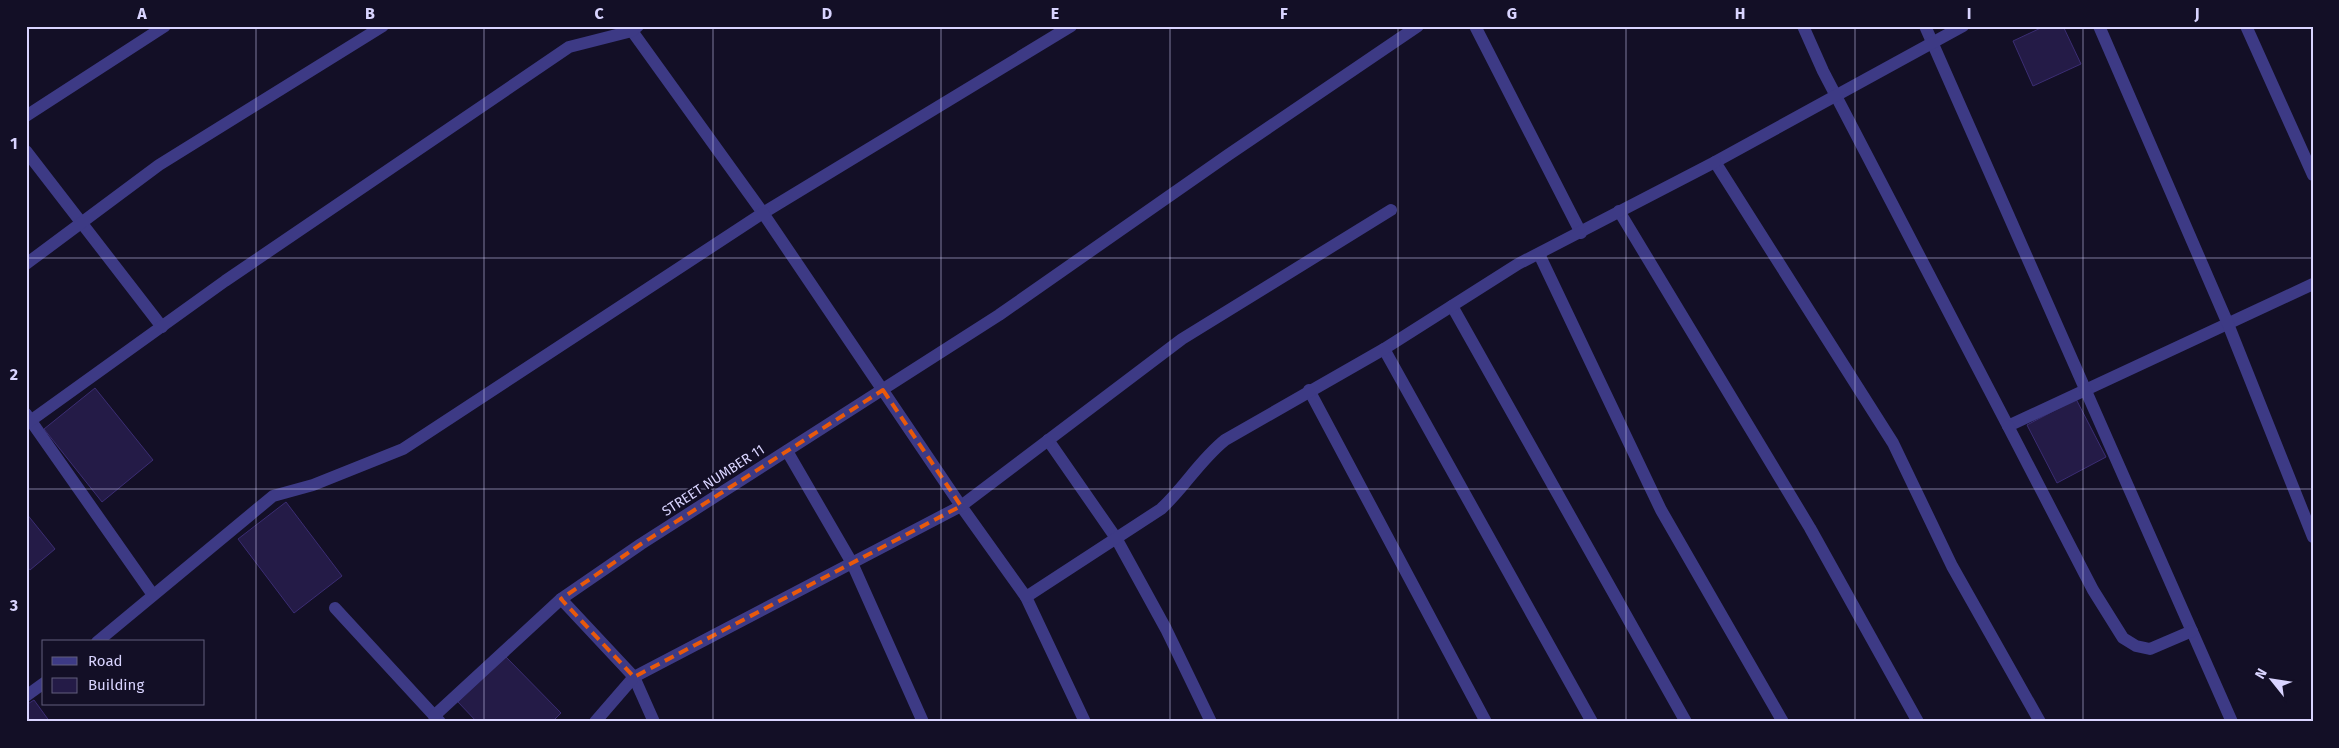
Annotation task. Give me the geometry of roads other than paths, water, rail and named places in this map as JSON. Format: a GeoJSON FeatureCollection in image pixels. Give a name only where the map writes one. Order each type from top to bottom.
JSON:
{"type":"FeatureCollection","features":[{"type":"Feature","properties":{"kind":"street"},"geometry":{"type":"LineString","coordinates":[[26,116],[165,26]]}},
{"type":"Feature","properties":{"kind":"street"},"geometry":{"type":"LineString","coordinates":[[26,264],[159,166],[383,26]]}},
{"type":"Feature","properties":{"kind":"street"},"geometry":{"type":"LineString","coordinates":[[99,640],[273,496],[313,485],[403,449],[763,213],[1071,26]]}},
{"type":"Feature","properties":{"kind":"street","name":"STREET NUMBER 11"},"geometry":{"type":"LineString","coordinates":[[437,719],[560,599],[642,544],[999,315],[1418,26]]}},
{"type":"Feature","properties":{"kind":"street"},"geometry":{"type":"LineString","coordinates":[[1475,26],[1580,233]]}},
{"type":"Feature","properties":{"kind":"street"},"geometry":{"type":"LineString","coordinates":[[1803,26],[1836,95],[2093,590],[2123,638],[2136,646],[2150,649],[2192,631]]}},
{"type":"Feature","properties":{"kind":"street"},"geometry":{"type":"LineString","coordinates":[[1925,26],[2232,722]]}},
{"type":"Feature","properties":{"kind":"street"},"geometry":{"type":"LineString","coordinates":[[1026,597],[1161,509],[1180,492],[1207,455],[1224,440],[1384,348],[1518,264],[1715,162],[1963,26]]}},
{"type":"Feature","properties":{"kind":"street"},"geometry":{"type":"LineString","coordinates":[[2099,26],[2228,324],[2313,537]]}},
{"type":"Feature","properties":{"kind":"street"},"geometry":{"type":"LineString","coordinates":[[2246,26],[2313,174]]}},
{"type":"Feature","properties":{"kind":"street"},"geometry":{"type":"LineString","coordinates":[[153,595],[28,420],[233,275],[568,47],[635,28],[763,213],[961,506],[1026,597],[1085,722]]}},
{"type":"Feature","properties":{"kind":"street"},"geometry":{"type":"LineString","coordinates":[[26,151],[80,224],[162,327]]}},
{"type":"Feature","properties":{"kind":"street"},"geometry":{"type":"LineString","coordinates":[[1715,162],[1893,443],[1952,566],[2040,722]]}},
{"type":"Feature","properties":{"kind":"street"},"geometry":{"type":"LineString","coordinates":[[595,722],[634,677],[961,506],[1182,339],[1391,210]]}},
{"type":"Feature","properties":{"kind":"street"},"geometry":{"type":"LineString","coordinates":[[1619,212],[1810,528],[1918,722]]}},
{"type":"Feature","properties":{"kind":"street"},"geometry":{"type":"LineString","coordinates":[[1539,254],[1660,510],[1783,722]]}},
{"type":"Feature","properties":{"kind":"street"},"geometry":{"type":"LineString","coordinates":[[2008,426],[2313,284]]}},
{"type":"Feature","properties":{"kind":"street"},"geometry":{"type":"LineString","coordinates":[[1452,306],[1686,722]]}},
{"type":"Feature","properties":{"kind":"street"},"geometry":{"type":"LineString","coordinates":[[1384,348],[1592,722]]}},
{"type":"Feature","properties":{"kind":"street"},"geometry":{"type":"LineString","coordinates":[[1310,390],[1486,722]]}},
{"type":"Feature","properties":{"kind":"street"},"geometry":{"type":"LineString","coordinates":[[1048,440],[1116,538],[1166,629],[1211,722]]}},
{"type":"Feature","properties":{"kind":"street"},"geometry":{"type":"LineString","coordinates":[[787,451],[852,563],[923,722]]}},
{"type":"Feature","properties":{"kind":"street"},"geometry":{"type":"LineString","coordinates":[[560,599],[634,677],[654,722]]}},
{"type":"Feature","properties":{"kind":"street"},"geometry":{"type":"LineString","coordinates":[[335,608],[437,719]]}},
{"type":"Feature","properties":{"kind":"street"},"geometry":{"type":"LineString","coordinates":[[26,696],[42,684]]}}]}
